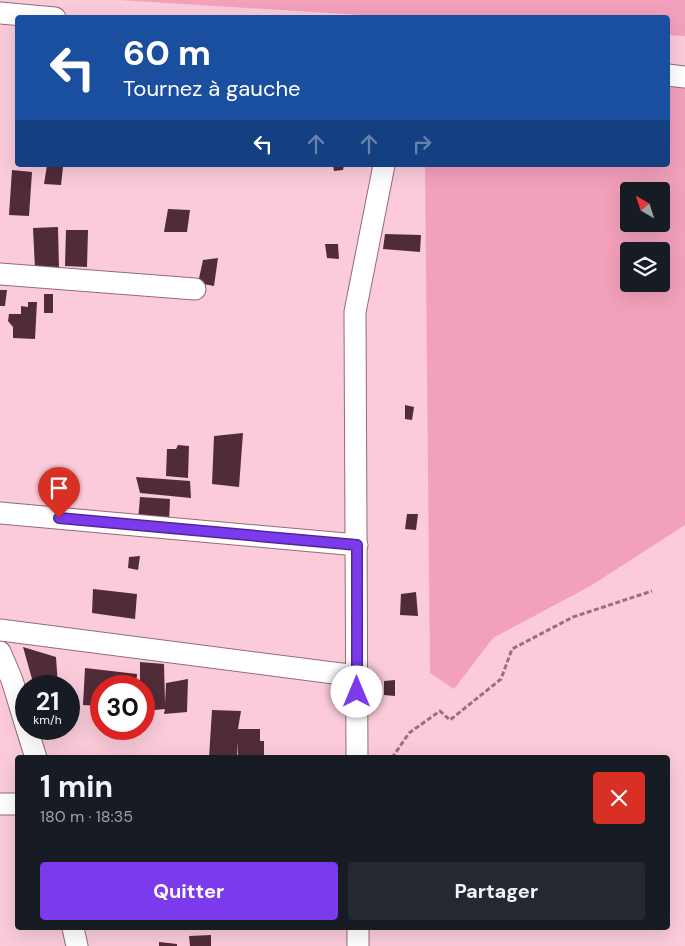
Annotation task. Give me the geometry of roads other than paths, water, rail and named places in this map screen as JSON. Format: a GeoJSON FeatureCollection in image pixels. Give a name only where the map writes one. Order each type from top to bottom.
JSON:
{"type":"FeatureCollection","features":[{"type":"Feature","properties":{"kind":"street"},"geometry":{"type":"LineString","coordinates":[[55,0],[56,15]]}},
{"type":"Feature","properties":{"kind":"street"},"geometry":{"type":"LineString","coordinates":[[0,13],[22,15]]}},
{"type":"Feature","properties":{"kind":"street"},"geometry":{"type":"LineString","coordinates":[[670,75],[685,77]]}},
{"type":"Feature","properties":{"kind":"street"},"geometry":{"type":"LineString","coordinates":[[358,755],[355,312],[384,167]]}},
{"type":"Feature","properties":{"kind":"street"},"geometry":{"type":"LineString","coordinates":[[0,274],[195,290]]}},
{"type":"Feature","properties":{"kind":"street"},"geometry":{"type":"LineString","coordinates":[[0,513],[357,545]]}},
{"type":"Feature","properties":{"kind":"street"},"geometry":{"type":"LineString","coordinates":[[0,630],[357,676]]}},
{"type":"Feature","properties":{"kind":"street"},"geometry":{"type":"LineString","coordinates":[[0,652],[6,680],[15,700]]}},
{"type":"Feature","properties":{"kind":"street"},"geometry":{"type":"LineString","coordinates":[[31,740],[35,755]]}},
{"type":"Feature","properties":{"kind":"street"},"geometry":{"type":"LineString","coordinates":[[0,804],[15,804]]}},
{"type":"Feature","properties":{"kind":"street"},"geometry":{"type":"LineString","coordinates":[[73,930],[77,946]]}},
{"type":"Feature","properties":{"kind":"street"},"geometry":{"type":"LineString","coordinates":[[358,930],[358,946]]}}]}
